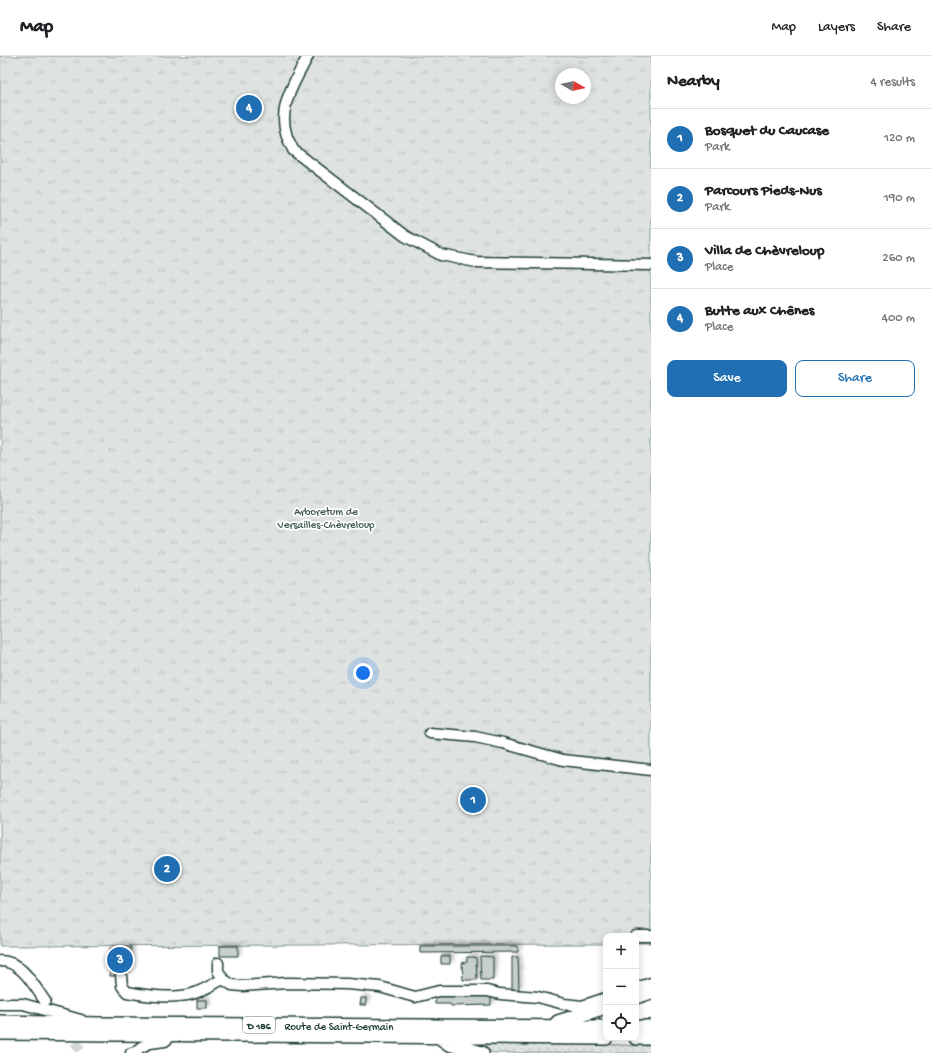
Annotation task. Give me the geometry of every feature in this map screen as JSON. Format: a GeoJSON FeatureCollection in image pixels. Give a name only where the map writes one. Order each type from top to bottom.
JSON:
{"type":"FeatureCollection","features":[{"type":"Feature","properties":{"kind":"main road"},"geometry":{"type":"LineString","coordinates":[[639,996],[651,992]]}},
{"type":"Feature","properties":{"kind":"main road"},"geometry":{"type":"LineString","coordinates":[[553,1027],[558,1022],[603,1008]]}},
{"type":"Feature","properties":{"kind":"main road","name":"Route de Saint-Germain"},"geometry":{"type":"LineString","coordinates":[[0,1022],[603,1027]]}},
{"type":"Feature","properties":{"kind":"main road"},"geometry":{"type":"LineString","coordinates":[[639,1027],[651,1027]]}},
{"type":"Feature","properties":{"kind":"main road","name":"Route de Saint-Germain"},"geometry":{"type":"LineString","coordinates":[[0,1033],[438,1036]]}},
{"type":"Feature","properties":{"kind":"main road"},"geometry":{"type":"LineString","coordinates":[[438,1036],[449,1044],[482,1053]]}},
{"type":"Feature","properties":{"kind":"main road","name":"D 186"},"geometry":{"type":"LineString","coordinates":[[438,1036],[603,1038]]}},
{"type":"Feature","properties":{"kind":"main road"},"geometry":{"type":"LineString","coordinates":[[639,1038],[651,1038]]}},
{"type":"Feature","properties":{"kind":"street"},"geometry":{"type":"LineString","coordinates":[[308,56],[288,94],[284,120],[286,132],[293,150],[405,236],[441,254],[476,262],[651,265]]}},
{"type":"Feature","properties":{"kind":"street"},"geometry":{"type":"LineString","coordinates":[[430,733],[475,737],[578,763],[603,764],[651,770]]}},
{"type":"Feature","properties":{"kind":"street"},"geometry":{"type":"LineString","coordinates":[[639,936],[651,936]]}},
{"type":"Feature","properties":{"kind":"street"},"geometry":{"type":"LineString","coordinates":[[0,961],[10,962],[20,968],[45,1001]]}},
{"type":"Feature","properties":{"kind":"street"},"geometry":{"type":"LineString","coordinates":[[218,963],[218,971],[223,979],[232,985],[242,986],[288,983],[347,984],[380,987],[415,997],[439,991],[487,991],[500,994],[538,997],[564,1004],[582,1006],[603,999]]}},
{"type":"Feature","properties":{"kind":"street"},"geometry":{"type":"LineString","coordinates":[[121,975],[122,986],[127,992],[153,996],[193,994],[223,979]]}},
{"type":"Feature","properties":{"kind":"street"},"geometry":{"type":"LineString","coordinates":[[639,987],[651,983]]}},
{"type":"Feature","properties":{"kind":"street"},"geometry":{"type":"LineString","coordinates":[[0,1004],[22,1004],[99,1024]]}},
{"type":"Feature","properties":{"kind":"street"},"geometry":{"type":"LineString","coordinates":[[131,1053],[135,1053],[140,1048],[150,1043],[165,1041],[173,1034]]}},
{"type":"Feature","properties":{"kind":"green space","name":"Arboretum de Versailles-Chèvreloup"},"geometry":{"type":"Polygon","coordinates":[[[0,56],[651,56],[651,943],[639,943],[639,933],[603,933],[603,944],[0,946],[0,56]]]}},
{"type":"Feature","properties":{"kind":"green space"},"geometry":{"type":"Polygon","coordinates":[[[481,1040],[651,1046],[651,1053],[494,1053],[479,1048],[481,1040]]]}},
{"type":"Feature","properties":{"kind":"building"},"geometry":{"type":"Polygon","coordinates":[[[220,946],[238,946],[238,956],[220,956],[220,946]]]}},
{"type":"Feature","properties":{"kind":"building"},"geometry":{"type":"Polygon","coordinates":[[[420,946],[518,946],[518,952],[420,953],[420,946]]]}},
{"type":"Feature","properties":{"kind":"building"},"geometry":{"type":"Polygon","coordinates":[[[131,947],[130,972],[116,972],[116,976],[110,976],[110,948],[131,947]]]}},
{"type":"Feature","properties":{"kind":"building"},"geometry":{"type":"Polygon","coordinates":[[[441,956],[450,956],[450,964],[441,964],[441,956]]]}},
{"type":"Feature","properties":{"kind":"building"},"geometry":{"type":"Polygon","coordinates":[[[480,956],[493,957],[493,980],[481,980],[480,956]]]}},
{"type":"Feature","properties":{"kind":"building"},"geometry":{"type":"Polygon","coordinates":[[[467,957],[476,958],[477,980],[463,980],[462,963],[467,962],[467,957]]]}},
{"type":"Feature","properties":{"kind":"building"},"geometry":{"type":"Polygon","coordinates":[[[512,957],[518,957],[519,989],[512,990],[512,957]]]}},
{"type":"Feature","properties":{"kind":"building"},"geometry":{"type":"Polygon","coordinates":[[[435,996],[491,996],[491,1005],[451,1006],[450,1004],[435,1004],[435,996]]]}},
{"type":"Feature","properties":{"kind":"building"},"geometry":{"type":"Polygon","coordinates":[[[361,998],[366,998],[366,1005],[360,1005],[361,998]]]}},
{"type":"Feature","properties":{"kind":"building"},"geometry":{"type":"Polygon","coordinates":[[[197,1000],[207,1000],[207,1008],[197,1008],[197,1000]]]}},
{"type":"Feature","properties":{"kind":"tunnel"},"geometry":{"type":"LineString","coordinates":[[66,1030],[83,1053]]}},
{"type":"Feature","properties":{"kind":"place","name":"Butte aux Chênes"},"geometry":{"type":"Point","coordinates":[249,108]}},
{"type":"Feature","properties":{"kind":"place","name":"Bosquet du Caucase"},"geometry":{"type":"Point","coordinates":[473,800]}},
{"type":"Feature","properties":{"kind":"place","name":"Parcours Pieds-Nus"},"geometry":{"type":"Point","coordinates":[167,869]}},
{"type":"Feature","properties":{"kind":"place","name":"Villa de Chèvreloup"},"geometry":{"type":"Point","coordinates":[120,960]}}]}
